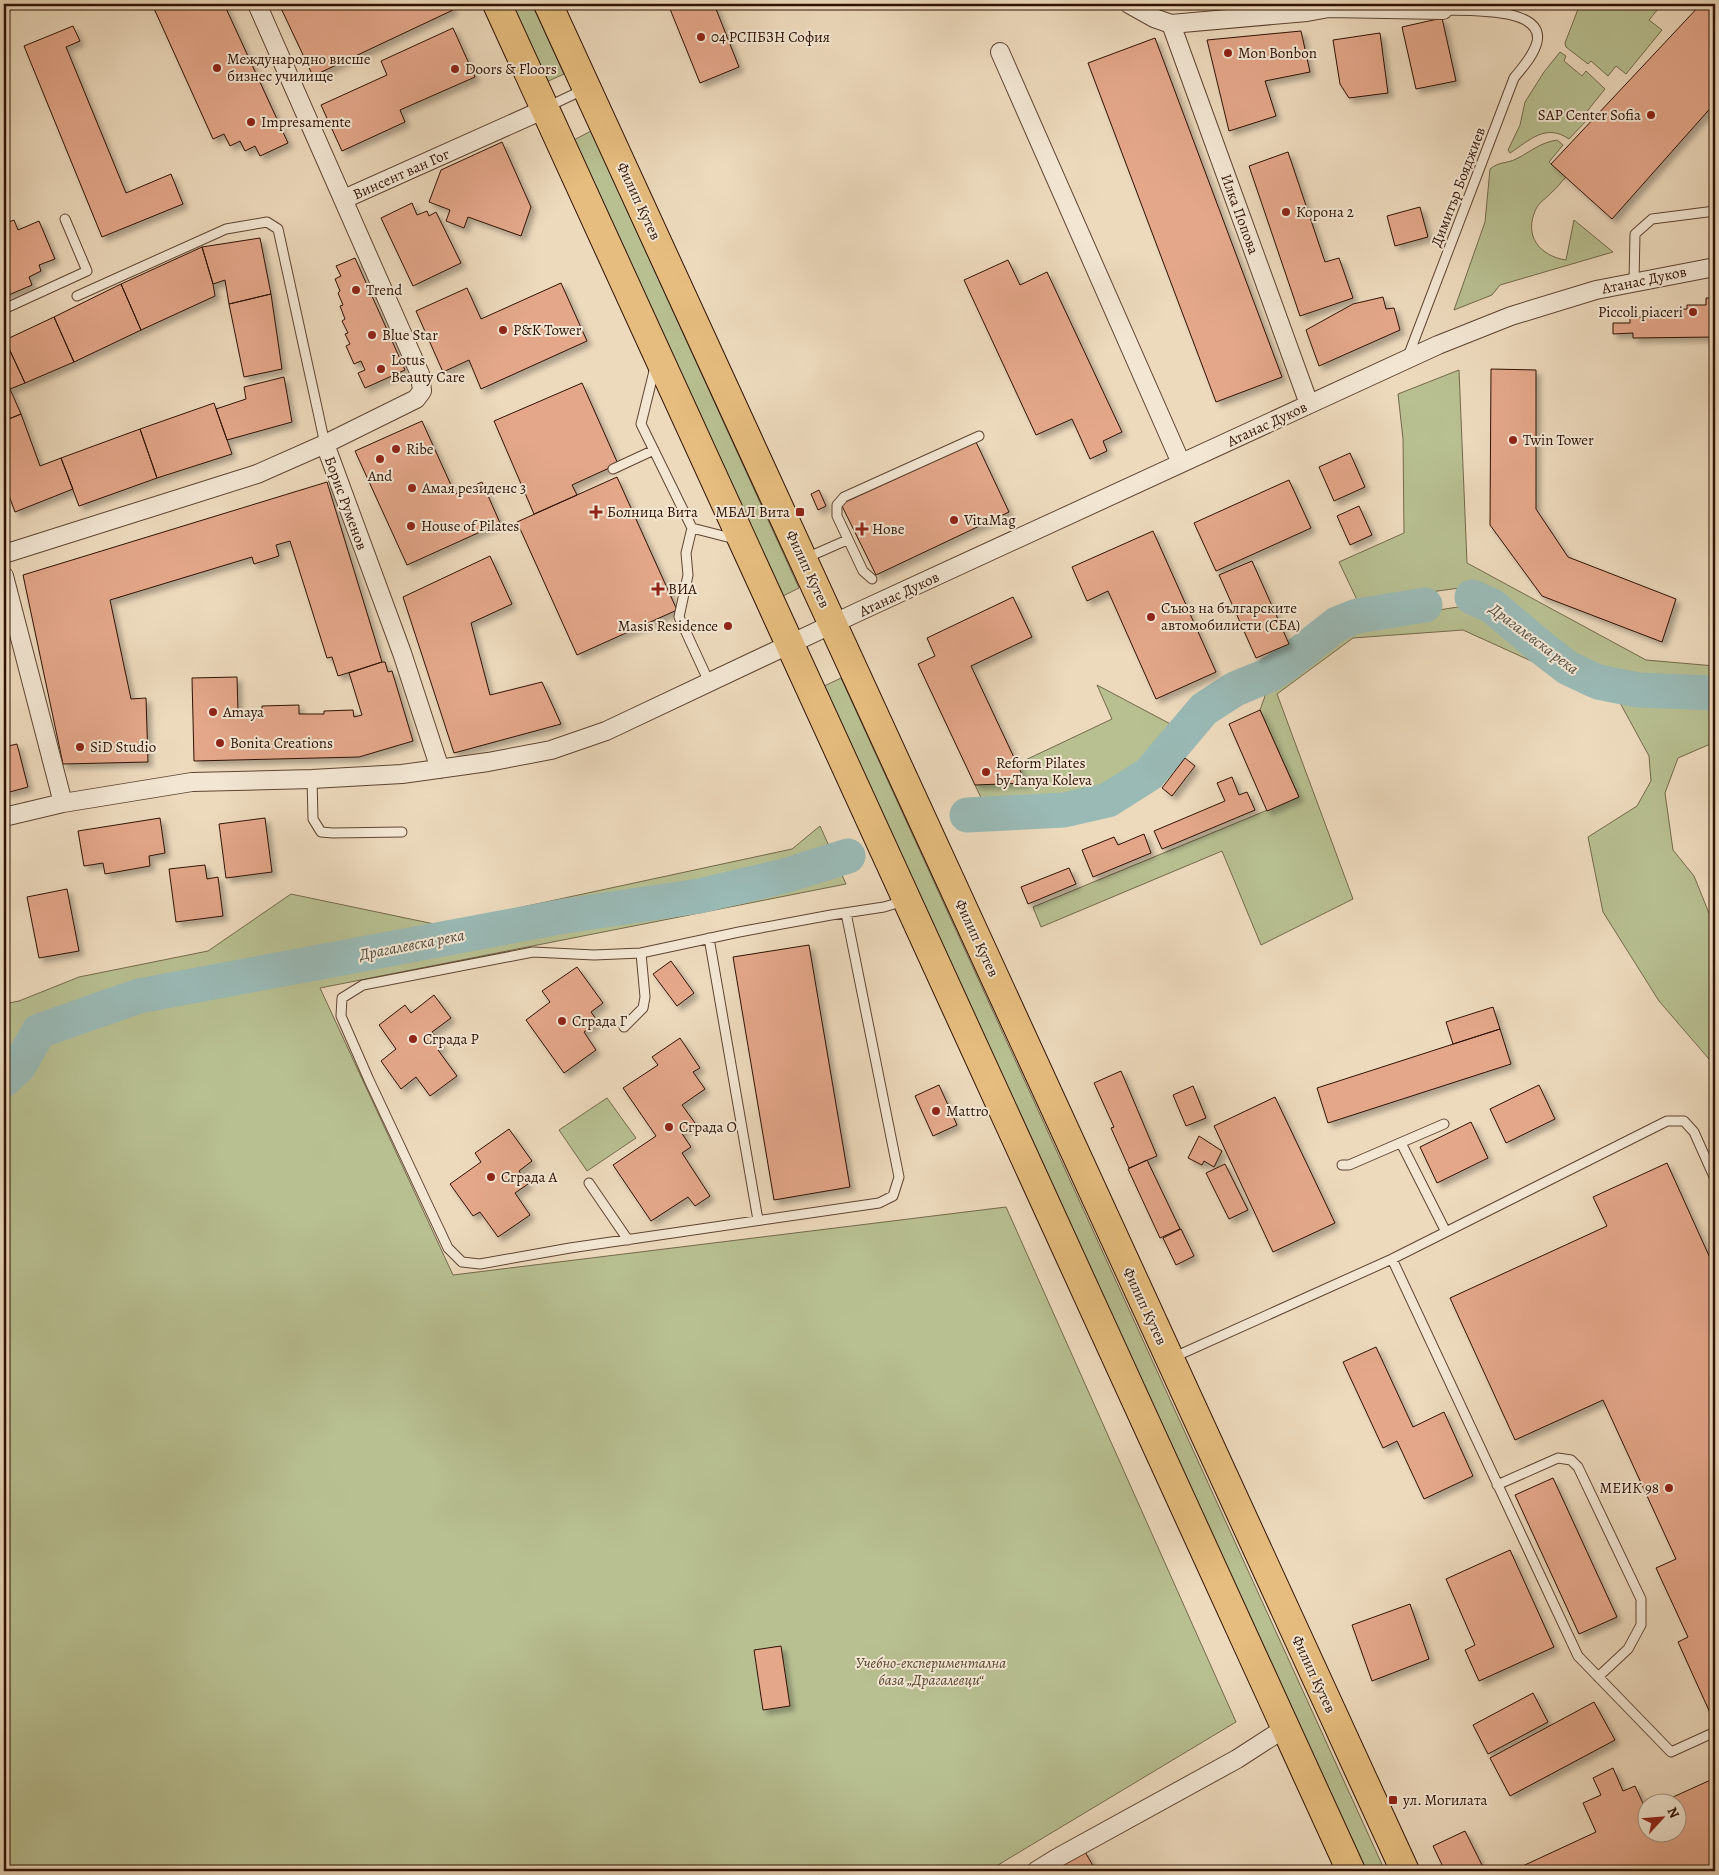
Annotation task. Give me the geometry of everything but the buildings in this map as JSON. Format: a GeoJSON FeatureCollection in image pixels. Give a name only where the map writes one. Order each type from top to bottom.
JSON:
{"type":"FeatureCollection","features":[{"type":"Feature","properties":{"kind":"main road"},"geometry":{"type":"LineString","coordinates":[[497,4],[1351,1871]]}},
{"type":"Feature","properties":{"kind":"main road","name":"Филип Кутев"},"geometry":{"type":"LineString","coordinates":[[548,4],[1405,1871]]}},
{"type":"Feature","properties":{"kind":"street","name":"Винсент ван Гог"},"geometry":{"type":"LineString","coordinates":[[257,4],[344,199],[545,108]]}},
{"type":"Feature","properties":{"kind":"street"},"geometry":{"type":"LineString","coordinates":[[1129,4],[1154,18],[1171,24],[1307,12],[1329,8],[1443,10]]}},
{"type":"Feature","properties":{"kind":"street","name":"Илка Попова"},"geometry":{"type":"LineString","coordinates":[[1171,24],[1309,404]]}},
{"type":"Feature","properties":{"kind":"street"},"geometry":{"type":"LineString","coordinates":[[1000,52],[1181,463]]}},
{"type":"Feature","properties":{"kind":"street"},"geometry":{"type":"LineString","coordinates":[[325,444],[416,399],[422,391],[420,374],[344,199]]}},
{"type":"Feature","properties":{"kind":"street","name":"Атанас Дуков"},"geometry":{"type":"LineString","coordinates":[[312,779],[402,774],[488,762],[551,750],[606,731],[1407,359],[1511,316],[1596,290],[1715,267]]}},
{"type":"Feature","properties":{"kind":"street","name":"Борис Руменов"},"geometry":{"type":"LineString","coordinates":[[4,554],[257,474],[325,444],[402,653],[440,769]]}},
{"type":"Feature","properties":{"kind":"street"},"geometry":{"type":"LineString","coordinates":[[4,576],[63,803]]}},
{"type":"Feature","properties":{"kind":"street"},"geometry":{"type":"LineString","coordinates":[[4,817],[63,803],[192,782],[312,779]]}},
{"type":"Feature","properties":{"kind":"street"},"geometry":{"type":"LineString","coordinates":[[1036,1871],[1237,1759],[1285,1728]]}},
{"type":"Feature","properties":{"kind":"lane","name":"Димитър Бояджиев"},"geometry":{"type":"LineString","coordinates":[[1407,359],[1514,78],[1532,54],[1537,42],[1534,28],[1523,18],[1512,14],[1493,11],[1443,10]]}},
{"type":"Feature","properties":{"kind":"lane"},"geometry":{"type":"LineString","coordinates":[[545,108],[587,88]]}},
{"type":"Feature","properties":{"kind":"lane"},"geometry":{"type":"LineString","coordinates":[[1634,282],[1635,234],[1652,219],[1715,211]]}},
{"type":"Feature","properties":{"kind":"lane"},"geometry":{"type":"LineString","coordinates":[[4,309],[87,271],[66,220]]}},
{"type":"Feature","properties":{"kind":"lane"},"geometry":{"type":"LineString","coordinates":[[77,296],[226,229],[267,222],[278,229],[325,444]]}},
{"type":"Feature","properties":{"kind":"lane"},"geometry":{"type":"LineString","coordinates":[[657,354],[641,424],[692,528],[686,553],[688,575],[679,617],[709,682]]}},
{"type":"Feature","properties":{"kind":"lane"},"geometry":{"type":"LineString","coordinates":[[872,579],[863,571],[847,540],[836,511],[837,505],[844,497],[979,436]]}},
{"type":"Feature","properties":{"kind":"lane"},"geometry":{"type":"LineString","coordinates":[[613,468],[654,450]]}},
{"type":"Feature","properties":{"kind":"lane"},"geometry":{"type":"LineString","coordinates":[[692,528],[742,541]]}},
{"type":"Feature","properties":{"kind":"lane"},"geometry":{"type":"LineString","coordinates":[[803,559],[847,540]]}},
{"type":"Feature","properties":{"kind":"lane"},"geometry":{"type":"LineString","coordinates":[[312,779],[313,819],[321,832],[333,834],[402,832]]}},
{"type":"Feature","properties":{"kind":"lane"},"geometry":{"type":"LineString","coordinates":[[846,913],[899,1177],[893,1196],[879,1203],[480,1264],[462,1262],[448,1248],[368,1080],[341,1016],[342,998],[362,985],[533,952],[594,955],[641,954],[709,938],[846,913],[884,907],[907,901]]}},
{"type":"Feature","properties":{"kind":"lane"},"geometry":{"type":"LineString","coordinates":[[709,938],[758,1220]]}},
{"type":"Feature","properties":{"kind":"lane"},"geometry":{"type":"LineString","coordinates":[[624,1027],[643,1008],[645,997],[641,954]]}},
{"type":"Feature","properties":{"kind":"lane"},"geometry":{"type":"LineString","coordinates":[[1170,1359],[1392,1259],[1667,1121],[1684,1121],[1694,1132],[1715,1179]]}},
{"type":"Feature","properties":{"kind":"lane"},"geometry":{"type":"LineString","coordinates":[[1342,1165],[1348,1165],[1444,1124]]}},
{"type":"Feature","properties":{"kind":"lane"},"geometry":{"type":"LineString","coordinates":[[1401,1143],[1446,1232]]}},
{"type":"Feature","properties":{"kind":"lane"},"geometry":{"type":"LineString","coordinates":[[589,1183],[628,1240]]}},
{"type":"Feature","properties":{"kind":"lane"},"geometry":{"type":"LineString","coordinates":[[1392,1259],[1578,1656],[1671,1752],[1715,1732]]}},
{"type":"Feature","properties":{"kind":"lane"},"geometry":{"type":"LineString","coordinates":[[1497,1485],[1558,1458],[1570,1460],[1578,1467],[1641,1599],[1641,1625],[1628,1649],[1598,1677]]}},
{"type":"Feature","properties":{"kind":"green space"},"geometry":{"type":"Polygon","coordinates":[[[508,4],[532,4],[564,74],[544,83],[508,4]]]}},
{"type":"Feature","properties":{"kind":"green space"},"geometry":{"type":"Polygon","coordinates":[[[1580,4],[1654,4],[1658,9],[1649,20],[1662,30],[1626,74],[1616,66],[1608,76],[1591,61],[1588,64],[1566,47],[1565,43],[1580,4]]]}},
{"type":"Feature","properties":{"kind":"green space"},"geometry":{"type":"Polygon","coordinates":[[[1560,52],[1566,56],[1564,61],[1582,76],[1586,71],[1605,89],[1584,115],[1587,120],[1569,139],[1561,134],[1545,133],[1531,139],[1510,153],[1508,150],[1520,125],[1525,102],[1544,72],[1560,52]]]}},
{"type":"Feature","properties":{"kind":"green space"},"geometry":{"type":"Polygon","coordinates":[[[591,131],[799,588],[779,598],[572,141],[591,131]]]}},
{"type":"Feature","properties":{"kind":"green space"},"geometry":{"type":"Polygon","coordinates":[[[1557,140],[1563,145],[1549,162],[1566,177],[1536,209],[1532,219],[1532,228],[1536,243],[1549,254],[1566,260],[1574,220],[1613,252],[1500,285],[1492,295],[1454,310],[1485,222],[1490,169],[1516,159],[1540,145],[1557,140]]]}},
{"type":"Feature","properties":{"kind":"green space"},"geometry":{"type":"Polygon","coordinates":[[[1459,370],[1467,563],[1646,660],[1715,666],[1715,687],[1650,683],[1626,678],[1578,660],[1548,638],[1500,595],[1474,586],[1358,602],[1339,562],[1404,533],[1403,439],[1398,394],[1459,370]]]}},
{"type":"Feature","properties":{"kind":"green space"},"geometry":{"type":"Polygon","coordinates":[[[1471,605],[1497,615],[1563,671],[1605,691],[1659,701],[1715,703],[1715,742],[1678,758],[1665,793],[1673,850],[1694,876],[1715,928],[1715,1066],[1659,1001],[1603,912],[1588,837],[1637,806],[1651,781],[1649,756],[1619,701],[1463,630],[1353,638],[1277,694],[1353,899],[1261,945],[1222,851],[1041,927],[1033,907],[1299,797],[1260,710],[1270,682],[1345,627],[1373,620],[1471,605]]]}},
{"type":"Feature","properties":{"kind":"green space"},"geometry":{"type":"Polygon","coordinates":[[[841,678],[1385,1871],[1359,1871],[820,688],[841,678]]]}},
{"type":"Feature","properties":{"kind":"green space"},"geometry":{"type":"Polygon","coordinates":[[[1097,685],[1178,728],[1163,751],[1136,776],[1102,796],[1069,804],[985,806],[975,785],[1112,719],[1097,685]]]}},
{"type":"Feature","properties":{"kind":"green space","name":"Учебно-експериментална база „Драгалевци“"},"geometry":{"type":"Polygon","coordinates":[[[820,826],[846,884],[320,988],[453,1275],[1006,1207],[1236,1722],[988,1871],[4,1871],[4,1004],[19,1001],[79,977],[208,951],[291,894],[439,925],[792,849],[820,826]]]}},
{"type":"Feature","properties":{"kind":"green space"},"geometry":{"type":"Polygon","coordinates":[[[607,1098],[636,1138],[587,1171],[559,1130],[607,1098]]]}},
{"type":"Feature","properties":{"kind":"waterway","name":"Драгалевска река"},"geometry":{"type":"LineString","coordinates":[[1472,597],[1492,606],[1568,668],[1598,682],[1638,690],[1715,693]]}},
{"type":"Feature","properties":{"kind":"waterway","name":"Драгалевска река"},"geometry":{"type":"LineString","coordinates":[[967,815],[1064,810],[1108,800],[1149,774],[1204,709],[1235,689],[1269,675],[1337,624],[1357,616],[1425,605]]}},
{"type":"Feature","properties":{"kind":"waterway","name":"Драгалевска река"},"geometry":{"type":"LineString","coordinates":[[4,1080],[19,1066],[39,1031],[139,996],[565,916],[699,896],[784,876],[848,856]]}},
{"type":"Feature","properties":{"kind":"place","name":"04 РСПБЗН София"},"geometry":{"type":"Point","coordinates":[701,37]}},
{"type":"Feature","properties":{"kind":"place","name":"Mon Bonbon"},"geometry":{"type":"Point","coordinates":[1228,53]}},
{"type":"Feature","properties":{"kind":"place","name":"Международно висше бизнес училище"},"geometry":{"type":"Point","coordinates":[217,68]}},
{"type":"Feature","properties":{"kind":"place","name":"Doors & Floors"},"geometry":{"type":"Point","coordinates":[455,69]}},
{"type":"Feature","properties":{"kind":"place","name":"SAP Center Sofia"},"geometry":{"type":"Point","coordinates":[1651,115]}},
{"type":"Feature","properties":{"kind":"place","name":"Impresamente"},"geometry":{"type":"Point","coordinates":[251,122]}},
{"type":"Feature","properties":{"kind":"place","name":"Корона 2"},"geometry":{"type":"Point","coordinates":[1286,212]}},
{"type":"Feature","properties":{"kind":"place","name":"Trend"},"geometry":{"type":"Point","coordinates":[356,290]}},
{"type":"Feature","properties":{"kind":"place","name":"Piccoli piaceri"},"geometry":{"type":"Point","coordinates":[1693,312]}},
{"type":"Feature","properties":{"kind":"place","name":"P&K Tower"},"geometry":{"type":"Point","coordinates":[503,330]}},
{"type":"Feature","properties":{"kind":"place","name":"Blue Star"},"geometry":{"type":"Point","coordinates":[372,335]}},
{"type":"Feature","properties":{"kind":"place","name":"Lotus Beauty Care"},"geometry":{"type":"Point","coordinates":[381,369]}},
{"type":"Feature","properties":{"kind":"place","name":"Twin Tower"},"geometry":{"type":"Point","coordinates":[1513,440]}},
{"type":"Feature","properties":{"kind":"place","name":"Ribe"},"geometry":{"type":"Point","coordinates":[396,449]}},
{"type":"Feature","properties":{"kind":"place","name":"And"},"geometry":{"type":"Point","coordinates":[380,459]}},
{"type":"Feature","properties":{"kind":"place","name":"Амая резиденс 3"},"geometry":{"type":"Point","coordinates":[412,488]}},
{"type":"Feature","properties":{"kind":"place","name":"Болница Вита"},"geometry":{"type":"Point","coordinates":[596,512]}},
{"type":"Feature","properties":{"kind":"place","name":"МБАЛ Вита"},"geometry":{"type":"Point","coordinates":[800,512]}},
{"type":"Feature","properties":{"kind":"place","name":"VitaMag"},"geometry":{"type":"Point","coordinates":[954,520]}},
{"type":"Feature","properties":{"kind":"place","name":"House of Pilates"},"geometry":{"type":"Point","coordinates":[411,526]}},
{"type":"Feature","properties":{"kind":"place","name":"Нове"},"geometry":{"type":"Point","coordinates":[862,529]}},
{"type":"Feature","properties":{"kind":"place","name":"ВИА"},"geometry":{"type":"Point","coordinates":[658,589]}},
{"type":"Feature","properties":{"kind":"place","name":"Съюз на българските автомобилисти (СБА)"},"geometry":{"type":"Point","coordinates":[1151,617]}},
{"type":"Feature","properties":{"kind":"place","name":"Masis Residence"},"geometry":{"type":"Point","coordinates":[728,626]}},
{"type":"Feature","properties":{"kind":"place","name":"Amaya"},"geometry":{"type":"Point","coordinates":[213,712]}},
{"type":"Feature","properties":{"kind":"place","name":"Bonita Creations"},"geometry":{"type":"Point","coordinates":[220,743]}},
{"type":"Feature","properties":{"kind":"place","name":"SiD Studio"},"geometry":{"type":"Point","coordinates":[80,747]}},
{"type":"Feature","properties":{"kind":"place","name":"Reform Pilates by Tanya Koleva"},"geometry":{"type":"Point","coordinates":[986,772]}},
{"type":"Feature","properties":{"kind":"place","name":"Сграда Г"},"geometry":{"type":"Point","coordinates":[562,1021]}},
{"type":"Feature","properties":{"kind":"place","name":"Сграда Р"},"geometry":{"type":"Point","coordinates":[413,1039]}},
{"type":"Feature","properties":{"kind":"place","name":"Mattro"},"geometry":{"type":"Point","coordinates":[936,1111]}},
{"type":"Feature","properties":{"kind":"place","name":"Сграда О"},"geometry":{"type":"Point","coordinates":[669,1127]}},
{"type":"Feature","properties":{"kind":"place","name":"Сграда А"},"geometry":{"type":"Point","coordinates":[491,1177]}},
{"type":"Feature","properties":{"kind":"place","name":"МЕИК 98"},"geometry":{"type":"Point","coordinates":[1669,1488]}},
{"type":"Feature","properties":{"kind":"place","name":"ул. Могилата"},"geometry":{"type":"Point","coordinates":[1393,1800]}}]}
